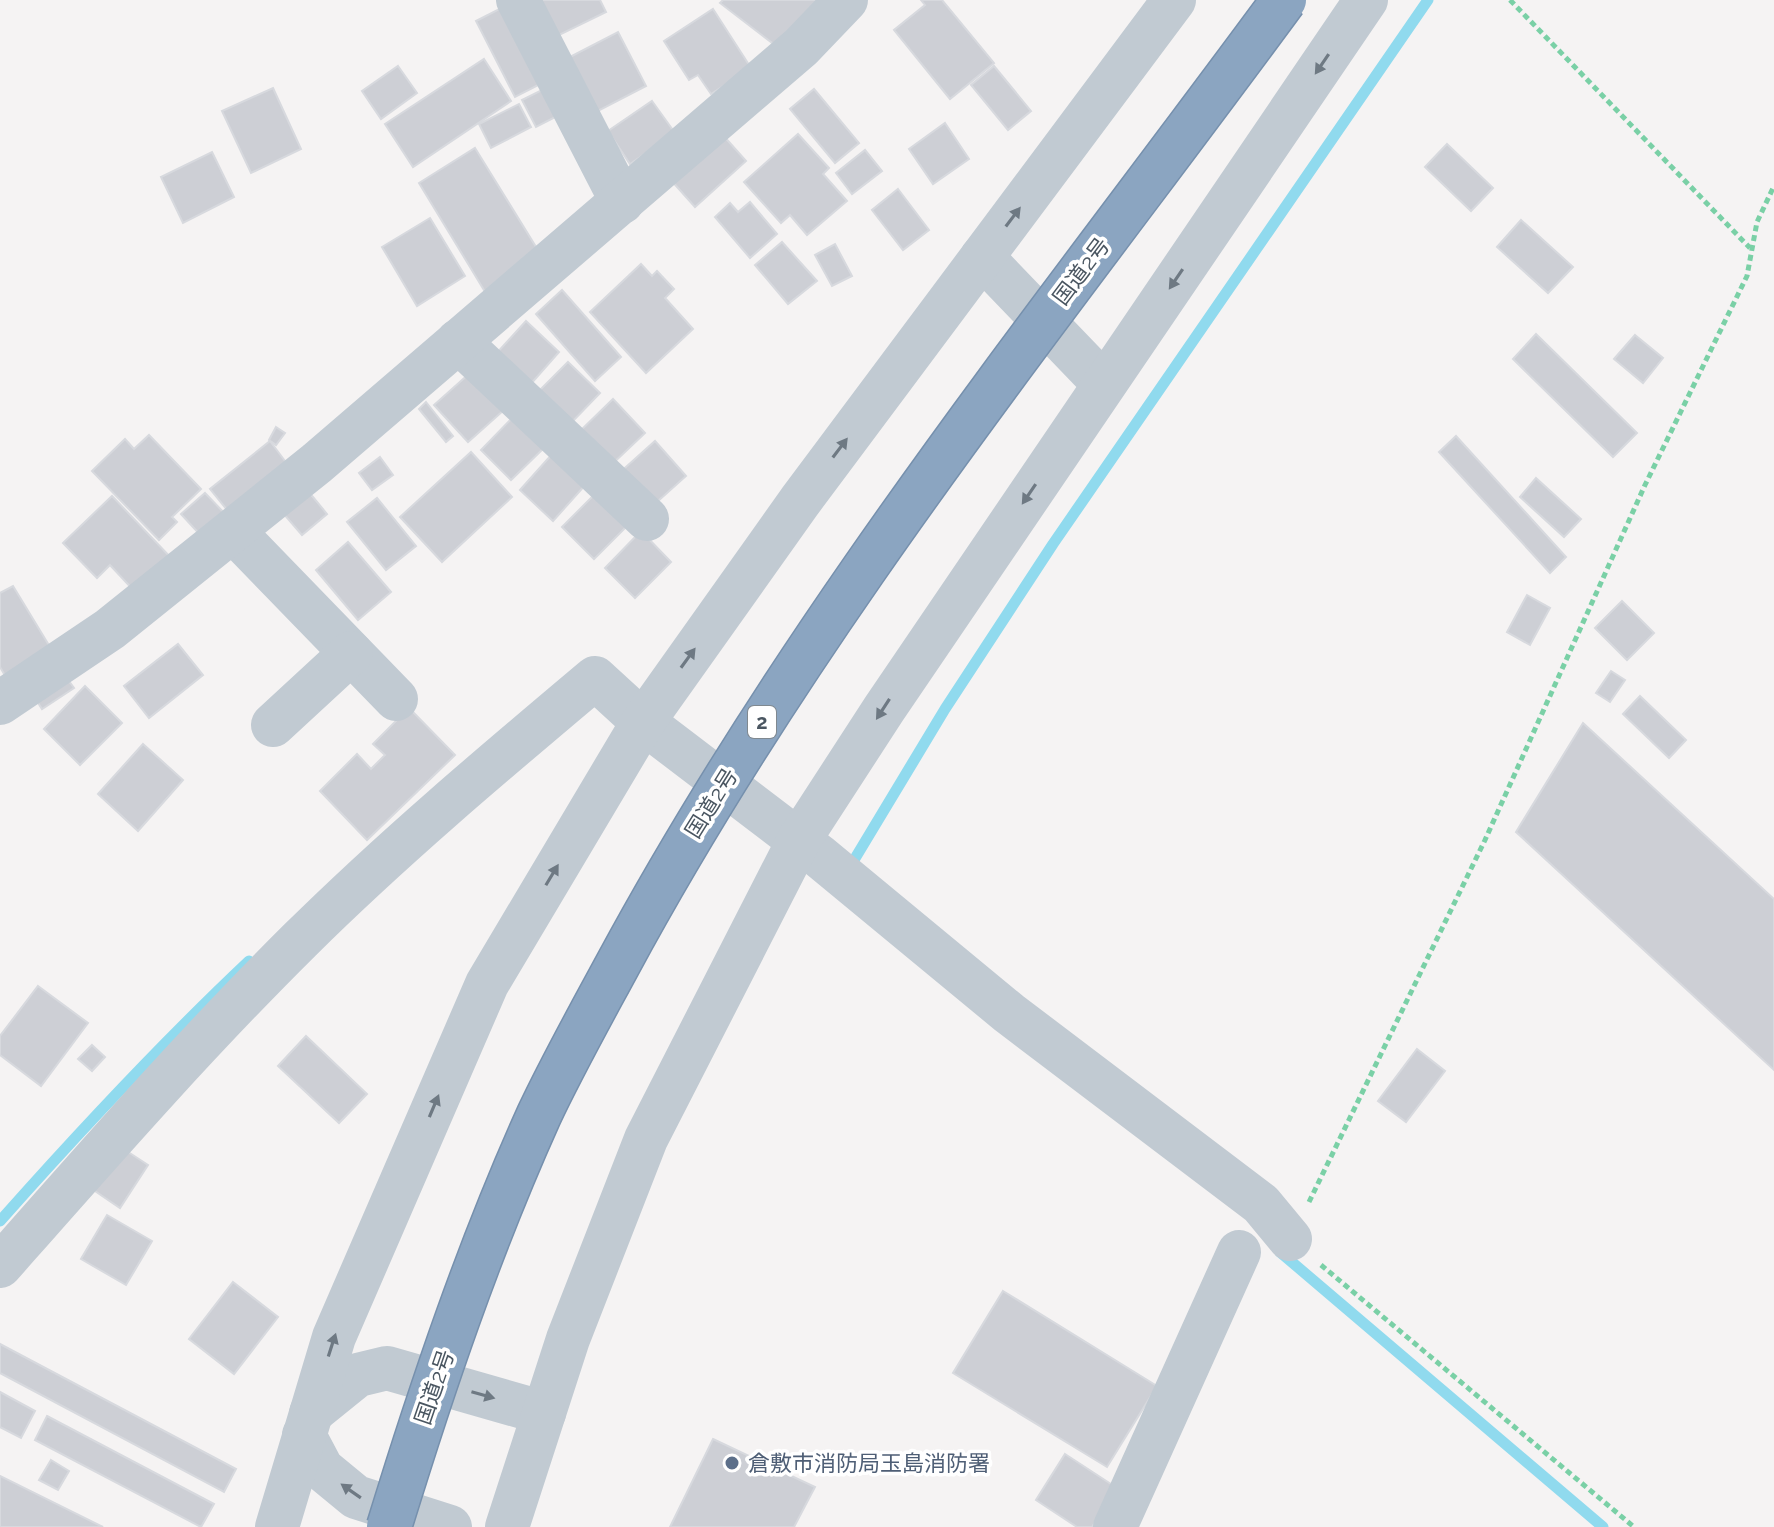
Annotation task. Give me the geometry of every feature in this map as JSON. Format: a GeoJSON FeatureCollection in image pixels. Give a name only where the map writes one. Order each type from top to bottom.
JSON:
{"type":"FeatureCollection","features":[{"type":"Feature","properties":{"kind":"highway","name":"国道2号"},"geometry":{"type":"LineString","coordinates":[[389,1527],[426,1406],[490,1228],[541,1111],[662,882],[821,629],[934,469],[1284,0]]}},
{"type":"Feature","properties":{"kind":"street"},"geometry":{"type":"LineString","coordinates":[[518,0],[622,202]]}},
{"type":"Feature","properties":{"kind":"street"},"geometry":{"type":"LineString","coordinates":[[0,703],[110,629],[317,463],[801,47],[846,0]]}},
{"type":"Feature","properties":{"kind":"street"},"geometry":{"type":"LineString","coordinates":[[277,1527],[334,1337],[487,984],[643,722],[800,501],[1174,0]]}},
{"type":"Feature","properties":{"kind":"street"},"geometry":{"type":"LineString","coordinates":[[507,1527],[568,1339],[646,1139],[827,863],[884,709],[1366,0]]}},
{"type":"Feature","properties":{"kind":"street"},"geometry":{"type":"LineString","coordinates":[[982,257],[1104,384]]}},
{"type":"Feature","properties":{"kind":"street"},"geometry":{"type":"LineString","coordinates":[[458,341],[647,519]]}},
{"type":"Feature","properties":{"kind":"street"},"geometry":{"type":"LineString","coordinates":[[233,531],[396,699]]}},
{"type":"Feature","properties":{"kind":"street"},"geometry":{"type":"LineString","coordinates":[[273,725],[351,653]]}},
{"type":"Feature","properties":{"kind":"street"},"geometry":{"type":"LineString","coordinates":[[0,1266],[134,1113],[300,940],[433,814],[595,678],[643,722],[827,863],[1009,1013],[1261,1204],[1290,1239]]}},
{"type":"Feature","properties":{"kind":"street"},"geometry":{"type":"LineString","coordinates":[[1115,1527],[1239,1252]]}},
{"type":"Feature","properties":{"kind":"street"},"geometry":{"type":"LineString","coordinates":[[308,1424],[358,1375],[387,1368],[544,1413]]}},
{"type":"Feature","properties":{"kind":"street"},"geometry":{"type":"LineString","coordinates":[[308,1424],[322,1469],[356,1497],[450,1527]]}},
{"type":"Feature","properties":{"kind":"path"},"geometry":{"type":"LineString","coordinates":[[1510,0],[1751,249]]}},
{"type":"Feature","properties":{"kind":"path"},"geometry":{"type":"LineString","coordinates":[[1634,1527],[1290,1239],[1485,840],[1645,485],[1747,276],[1757,222],[1774,186]]}},
{"type":"Feature","properties":{"kind":"building"},"geometry":{"type":"Polygon","coordinates":[[[534,0],[600,0],[606,12],[553,38],[534,0]]]}},
{"type":"Feature","properties":{"kind":"building"},"geometry":{"type":"Polygon","coordinates":[[[723,0],[824,0],[784,52],[720,3],[723,0]]]}},
{"type":"Feature","properties":{"kind":"building"},"geometry":{"type":"Polygon","coordinates":[[[921,0],[942,0],[994,63],[950,99],[894,30],[925,5],[921,0]]]}},
{"type":"Feature","properties":{"kind":"building"},"geometry":{"type":"Polygon","coordinates":[[[511,3],[550,79],[515,97],[476,21],[511,3]]]}},
{"type":"Feature","properties":{"kind":"building"},"geometry":{"type":"Polygon","coordinates":[[[713,9],[751,68],[711,94],[698,75],[689,80],[664,41],[713,9]]]}},
{"type":"Feature","properties":{"kind":"building"},"geometry":{"type":"Polygon","coordinates":[[[618,32],[646,86],[596,112],[568,58],[618,32]]]}},
{"type":"Feature","properties":{"kind":"building"},"geometry":{"type":"Polygon","coordinates":[[[484,59],[511,101],[413,167],[385,124],[484,59]]]}},
{"type":"Feature","properties":{"kind":"building"},"geometry":{"type":"Polygon","coordinates":[[[398,66],[417,93],[381,119],[362,91],[398,66]]]}},
{"type":"Feature","properties":{"kind":"building"},"geometry":{"type":"Polygon","coordinates":[[[994,66],[1031,111],[1008,130],[971,85],[994,66]]]}},
{"type":"Feature","properties":{"kind":"building"},"geometry":{"type":"Polygon","coordinates":[[[554,84],[567,111],[536,127],[522,100],[554,84]]]}},
{"type":"Feature","properties":{"kind":"building"},"geometry":{"type":"Polygon","coordinates":[[[273,88],[301,149],[251,173],[222,111],[273,88]]]}},
{"type":"Feature","properties":{"kind":"building"},"geometry":{"type":"Polygon","coordinates":[[[814,89],[859,143],[835,163],[790,109],[814,89]]]}},
{"type":"Feature","properties":{"kind":"building"},"geometry":{"type":"Polygon","coordinates":[[[652,101],[675,133],[630,164],[608,131],[652,101]]]}},
{"type":"Feature","properties":{"kind":"building"},"geometry":{"type":"Polygon","coordinates":[[[519,104],[531,127],[491,148],[479,124],[519,104]]]}},
{"type":"Feature","properties":{"kind":"building"},"geometry":{"type":"Polygon","coordinates":[[[945,123],[969,159],[933,184],[909,149],[945,123]]]}},
{"type":"Feature","properties":{"kind":"building"},"geometry":{"type":"Polygon","coordinates":[[[721,133],[746,161],[695,207],[670,179],[721,133]]]}},
{"type":"Feature","properties":{"kind":"building"},"geometry":{"type":"Polygon","coordinates":[[[798,134],[829,168],[823,174],[847,201],[807,235],[790,215],[781,223],[744,182],[798,134]]]}},
{"type":"Feature","properties":{"kind":"building"},"geometry":{"type":"Polygon","coordinates":[[[1447,144],[1493,188],[1471,211],[1425,167],[1447,144]]]}},
{"type":"Feature","properties":{"kind":"building"},"geometry":{"type":"Polygon","coordinates":[[[475,148],[541,255],[487,295],[419,183],[475,148]]]}},
{"type":"Feature","properties":{"kind":"building"},"geometry":{"type":"Polygon","coordinates":[[[865,150],[882,171],[852,194],[836,173],[865,150]]]}},
{"type":"Feature","properties":{"kind":"building"},"geometry":{"type":"Polygon","coordinates":[[[212,152],[234,197],[183,223],[161,177],[212,152]]]}},
{"type":"Feature","properties":{"kind":"building"},"geometry":{"type":"Polygon","coordinates":[[[898,189],[929,230],[903,250],[872,210],[898,189]]]}},
{"type":"Feature","properties":{"kind":"building"},"geometry":{"type":"Polygon","coordinates":[[[750,202],[777,234],[750,258],[715,217],[730,203],[738,212],[750,202]]]}},
{"type":"Feature","properties":{"kind":"building"},"geometry":{"type":"Polygon","coordinates":[[[430,218],[465,276],[417,306],[382,247],[430,218]]]}},
{"type":"Feature","properties":{"kind":"building"},"geometry":{"type":"Polygon","coordinates":[[[1521,220],[1573,267],[1548,293],[1497,247],[1521,220]]]}},
{"type":"Feature","properties":{"kind":"building"},"geometry":{"type":"Polygon","coordinates":[[[782,242],[817,281],[788,304],[755,265],[782,242]]]}},
{"type":"Feature","properties":{"kind":"building"},"geometry":{"type":"Polygon","coordinates":[[[835,244],[852,276],[832,286],[815,255],[835,244]]]}},
{"type":"Feature","properties":{"kind":"building"},"geometry":{"type":"Polygon","coordinates":[[[641,264],[652,276],[657,271],[674,289],[665,298],[693,329],[646,373],[590,312],[641,264]]]}},
{"type":"Feature","properties":{"kind":"building"},"geometry":{"type":"Polygon","coordinates":[[[562,290],[621,357],[595,381],[536,314],[562,290]]]}},
{"type":"Feature","properties":{"kind":"building"},"geometry":{"type":"Polygon","coordinates":[[[526,321],[559,352],[529,386],[495,355],[526,321]]]}},
{"type":"Feature","properties":{"kind":"building"},"geometry":{"type":"Polygon","coordinates":[[[1536,334],[1637,433],[1613,457],[1513,359],[1536,334]]]}},
{"type":"Feature","properties":{"kind":"building"},"geometry":{"type":"Polygon","coordinates":[[[1635,335],[1663,358],[1643,383],[1614,359],[1635,335]]]}},
{"type":"Feature","properties":{"kind":"building"},"geometry":{"type":"Polygon","coordinates":[[[568,362],[600,393],[569,425],[537,393],[568,362]]]}},
{"type":"Feature","properties":{"kind":"building"},"geometry":{"type":"Polygon","coordinates":[[[470,373],[504,410],[468,442],[434,405],[470,373]]]}},
{"type":"Feature","properties":{"kind":"building"},"geometry":{"type":"Polygon","coordinates":[[[613,399],[645,433],[609,467],[577,434],[613,399]]]}},
{"type":"Feature","properties":{"kind":"building"},"geometry":{"type":"Polygon","coordinates":[[[426,402],[453,436],[446,442],[419,409],[426,402]]]}},
{"type":"Feature","properties":{"kind":"building"},"geometry":{"type":"Polygon","coordinates":[[[515,415],[546,446],[511,480],[481,450],[515,415]]]}},
{"type":"Feature","properties":{"kind":"building"},"geometry":{"type":"Polygon","coordinates":[[[276,427],[285,433],[276,445],[269,440],[276,427]]]}},
{"type":"Feature","properties":{"kind":"building"},"geometry":{"type":"Polygon","coordinates":[[[149,435],[201,489],[172,517],[177,522],[159,540],[92,471],[125,439],[134,449],[149,435]]]}},
{"type":"Feature","properties":{"kind":"building"},"geometry":{"type":"Polygon","coordinates":[[[1456,436],[1566,557],[1550,573],[1439,452],[1456,436]]]}},
{"type":"Feature","properties":{"kind":"building"},"geometry":{"type":"Polygon","coordinates":[[[270,441],[291,469],[232,516],[210,489],[270,441]]]}},
{"type":"Feature","properties":{"kind":"building"},"geometry":{"type":"Polygon","coordinates":[[[655,441],[686,476],[648,510],[617,475],[655,441]]]}},
{"type":"Feature","properties":{"kind":"building"},"geometry":{"type":"Polygon","coordinates":[[[471,452],[512,497],[442,562],[400,517],[471,452]]]}},
{"type":"Feature","properties":{"kind":"building"},"geometry":{"type":"Polygon","coordinates":[[[554,452],[587,483],[553,521],[520,490],[554,452]]]}},
{"type":"Feature","properties":{"kind":"building"},"geometry":{"type":"Polygon","coordinates":[[[380,457],[393,475],[372,490],[359,473],[380,457]]]}},
{"type":"Feature","properties":{"kind":"building"},"geometry":{"type":"Polygon","coordinates":[[[1536,478],[1581,519],[1564,537],[1520,497],[1536,478]]]}},
{"type":"Feature","properties":{"kind":"building"},"geometry":{"type":"Polygon","coordinates":[[[308,491],[327,514],[302,535],[282,512],[308,491]]]}},
{"type":"Feature","properties":{"kind":"building"},"geometry":{"type":"Polygon","coordinates":[[[598,491],[630,523],[594,559],[562,527],[598,491]]]}},
{"type":"Feature","properties":{"kind":"building"},"geometry":{"type":"Polygon","coordinates":[[[205,493],[229,518],[205,540],[181,514],[205,493]]]}},
{"type":"Feature","properties":{"kind":"building"},"geometry":{"type":"Polygon","coordinates":[[[112,496],[174,561],[138,595],[110,565],[97,578],[63,543],[112,496]]]}},
{"type":"Feature","properties":{"kind":"building"},"geometry":{"type":"Polygon","coordinates":[[[377,498],[416,546],[386,570],[347,522],[377,498]]]}},
{"type":"Feature","properties":{"kind":"building"},"geometry":{"type":"Polygon","coordinates":[[[641,531],[671,562],[635,598],[605,568],[641,531]]]}},
{"type":"Feature","properties":{"kind":"building"},"geometry":{"type":"Polygon","coordinates":[[[348,542],[391,592],[358,620],[316,570],[348,542]]]}},
{"type":"Feature","properties":{"kind":"building"},"geometry":{"type":"Polygon","coordinates":[[[13,586],[53,652],[7,679],[0,667],[0,593],[13,586]]]}},
{"type":"Feature","properties":{"kind":"building"},"geometry":{"type":"Polygon","coordinates":[[[1527,595],[1550,608],[1530,645],[1507,632],[1527,595]]]}},
{"type":"Feature","properties":{"kind":"building"},"geometry":{"type":"Polygon","coordinates":[[[1622,601],[1654,633],[1627,660],[1595,628],[1622,601]]]}},
{"type":"Feature","properties":{"kind":"building"},"geometry":{"type":"Polygon","coordinates":[[[178,644],[203,675],[149,718],[124,686],[178,644]]]}},
{"type":"Feature","properties":{"kind":"building"},"geometry":{"type":"Polygon","coordinates":[[[1611,671],[1625,680],[1610,702],[1596,693],[1611,671]]]}},
{"type":"Feature","properties":{"kind":"building"},"geometry":{"type":"Polygon","coordinates":[[[66,677],[74,688],[42,709],[35,698],[66,677]]]}},
{"type":"Feature","properties":{"kind":"building"},"geometry":{"type":"Polygon","coordinates":[[[85,686],[122,723],[80,765],[44,729],[85,686]]]}},
{"type":"Feature","properties":{"kind":"building"},"geometry":{"type":"Polygon","coordinates":[[[1640,696],[1686,740],[1669,758],[1623,714],[1640,696]]]}},
{"type":"Feature","properties":{"kind":"building"},"geometry":{"type":"Polygon","coordinates":[[[409,708],[455,755],[367,840],[320,791],[357,754],[371,769],[385,755],[373,744],[409,708]]]}},
{"type":"Feature","properties":{"kind":"building"},"geometry":{"type":"Polygon","coordinates":[[[1583,723],[1774,899],[1774,1070],[1516,832],[1583,723]]]}},
{"type":"Feature","properties":{"kind":"building"},"geometry":{"type":"Polygon","coordinates":[[[143,744],[183,780],[138,831],[98,794],[143,744]]]}},
{"type":"Feature","properties":{"kind":"building"},"geometry":{"type":"Polygon","coordinates":[[[38,986],[88,1023],[41,1086],[0,1055],[0,1036],[38,986]]]}},
{"type":"Feature","properties":{"kind":"building"},"geometry":{"type":"Polygon","coordinates":[[[306,1036],[367,1094],[339,1123],[278,1066],[306,1036]]]}},
{"type":"Feature","properties":{"kind":"building"},"geometry":{"type":"Polygon","coordinates":[[[92,1045],[105,1057],[92,1071],[78,1059],[92,1045]]]}},
{"type":"Feature","properties":{"kind":"building"},"geometry":{"type":"Polygon","coordinates":[[[1417,1049],[1445,1071],[1406,1122],[1378,1101],[1417,1049]]]}},
{"type":"Feature","properties":{"kind":"building"},"geometry":{"type":"Polygon","coordinates":[[[119,1146],[148,1165],[120,1208],[92,1189],[119,1146]]]}},
{"type":"Feature","properties":{"kind":"building"},"geometry":{"type":"Polygon","coordinates":[[[107,1215],[152,1241],[126,1285],[81,1259],[107,1215]]]}},
{"type":"Feature","properties":{"kind":"building"},"geometry":{"type":"Polygon","coordinates":[[[233,1282],[278,1317],[234,1374],[189,1339],[233,1282]]]}},
{"type":"Feature","properties":{"kind":"building"},"geometry":{"type":"Polygon","coordinates":[[[1003,1291],[1157,1386],[1107,1467],[953,1373],[1003,1291]]]}},
{"type":"Feature","properties":{"kind":"building"},"geometry":{"type":"Polygon","coordinates":[[[0,1344],[236,1469],[224,1492],[0,1373],[0,1344]]]}},
{"type":"Feature","properties":{"kind":"building"},"geometry":{"type":"Polygon","coordinates":[[[0,1392],[35,1411],[21,1438],[0,1427],[0,1392]]]}},
{"type":"Feature","properties":{"kind":"building"},"geometry":{"type":"Polygon","coordinates":[[[47,1416],[214,1504],[201,1527],[35,1440],[47,1416]]]}},
{"type":"Feature","properties":{"kind":"building","name":"倉敷市消防局玉島消防署"},"geometry":{"type":"Polygon","coordinates":[[[713,1439],[815,1487],[794,1527],[670,1527],[713,1439]]]}},
{"type":"Feature","properties":{"kind":"building"},"geometry":{"type":"Polygon","coordinates":[[[1065,1454],[1117,1488],[1092,1527],[1077,1527],[1036,1500],[1065,1454]]]}},
{"type":"Feature","properties":{"kind":"building"},"geometry":{"type":"Polygon","coordinates":[[[51,1460],[69,1471],[58,1490],[39,1480],[51,1460]]]}},
{"type":"Feature","properties":{"kind":"building"},"geometry":{"type":"Polygon","coordinates":[[[0,1476],[103,1527],[0,1527],[0,1476]]]}},
{"type":"Feature","properties":{"kind":"waterway"},"geometry":{"type":"LineString","coordinates":[[848,870],[945,709],[1053,544],[1428,0]]}},
{"type":"Feature","properties":{"kind":"waterway"},"geometry":{"type":"LineString","coordinates":[[0,1221],[122,1088],[249,961]]}},
{"type":"Feature","properties":{"kind":"waterway"},"geometry":{"type":"LineString","coordinates":[[1280,1252],[1603,1527]]}},
{"type":"Feature","properties":{"kind":"place","name":"倉敷市消防局玉島消防署"},"geometry":{"type":"Point","coordinates":[732,1463]}}]}
